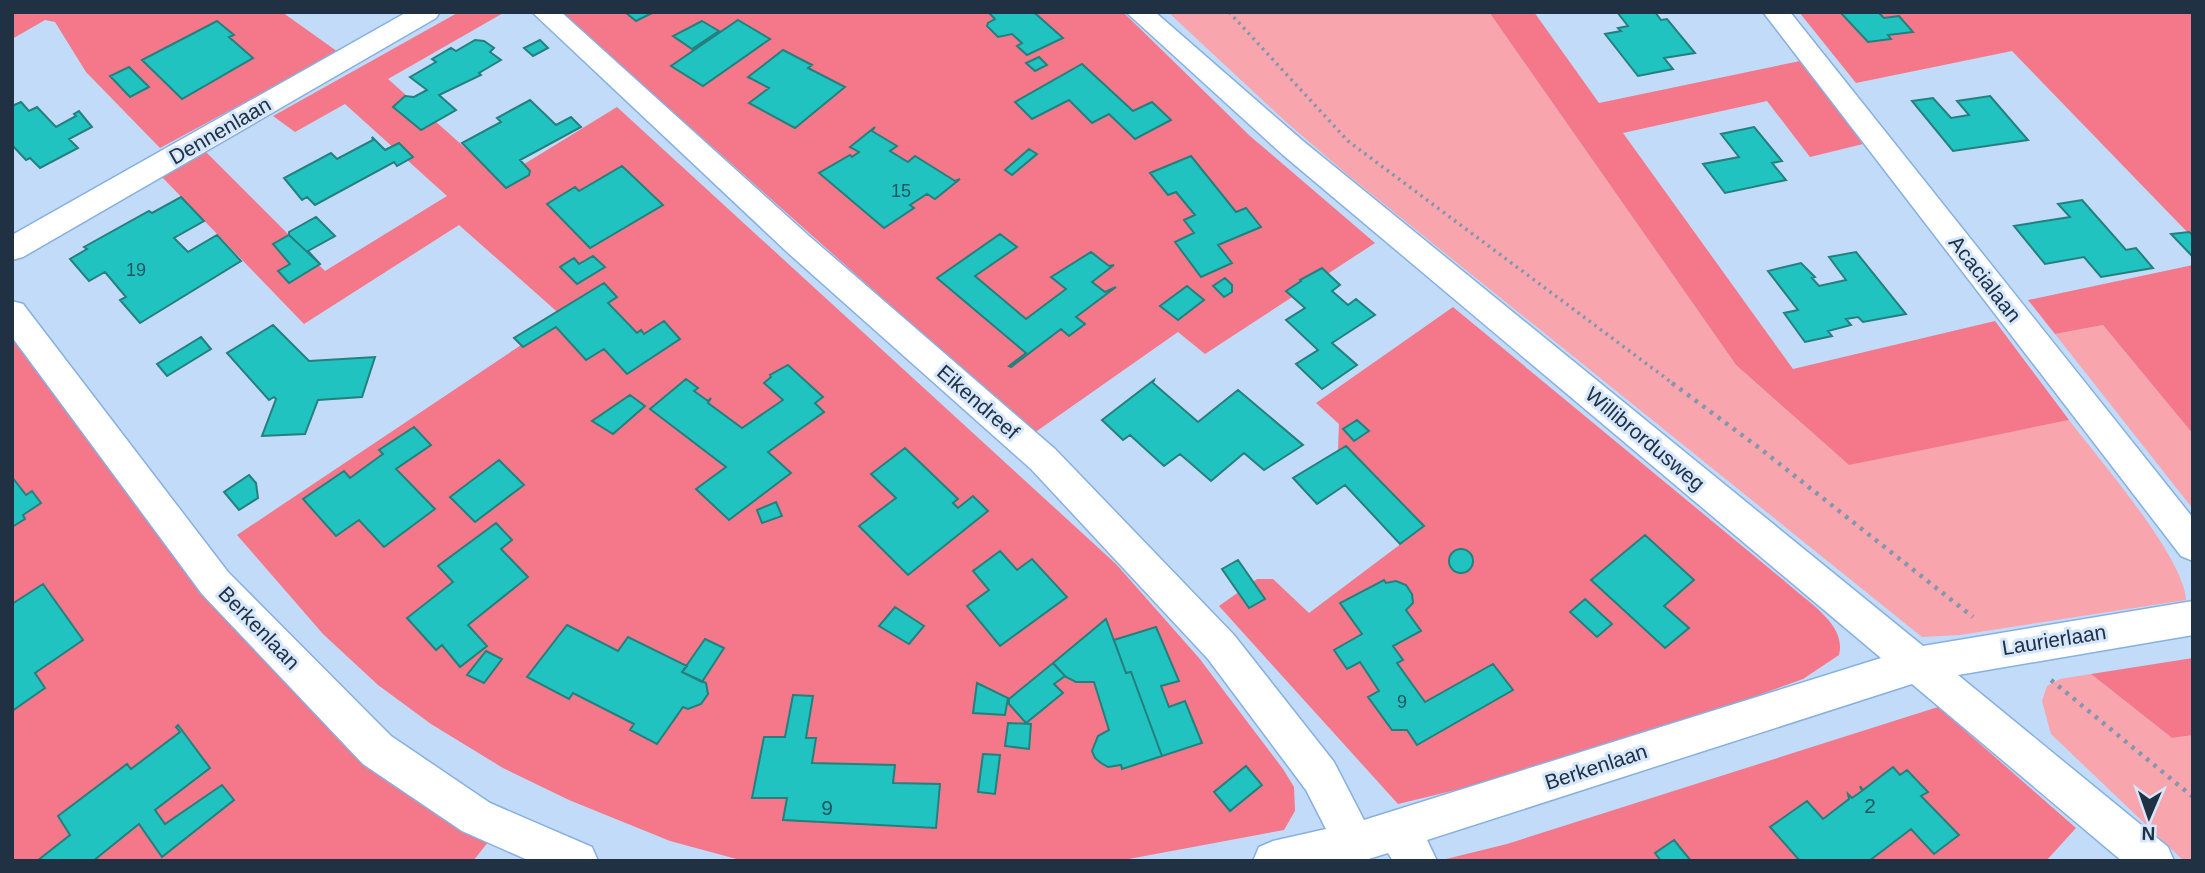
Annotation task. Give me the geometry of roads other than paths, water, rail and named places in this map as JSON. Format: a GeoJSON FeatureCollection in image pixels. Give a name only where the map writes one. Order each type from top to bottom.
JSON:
{"type":"FeatureCollection","features":[{"type":"Feature","properties":{"kind":"street","name":"Dennenlaan"},"geometry":{"type":"LineString","coordinates":[[12,249],[427,12]]}},
{"type":"Feature","properties":{"kind":"street","name":"Eikendreef"},"geometry":{"type":"LineString","coordinates":[[545,12],[798,244],[1043,459],[1221,648],[1320,776],[1354,843]]}},
{"type":"Feature","properties":{"kind":"street","name":"Willibrordusweg"},"geometry":{"type":"LineString","coordinates":[[1139,12],[1293,148],[2154,861]]}},
{"type":"Feature","properties":{"kind":"street","name":"Acacialaan"},"geometry":{"type":"LineString","coordinates":[[1776,12],[2193,545]]}},
{"type":"Feature","properties":{"kind":"street","name":"Berkenlaan"},"geometry":{"type":"LineString","coordinates":[[12,313],[215,583],[377,750],[476,817],[578,861]]}},
{"type":"Feature","properties":{"kind":"street","name":"Laurierlaan"},"geometry":{"type":"LineString","coordinates":[[1916,665],[2193,618]]}},
{"type":"Feature","properties":{"kind":"street","name":"Berkenlaan"},"geometry":{"type":"LineString","coordinates":[[1273,861],[1354,843],[1407,846],[1916,665]]}}]}
